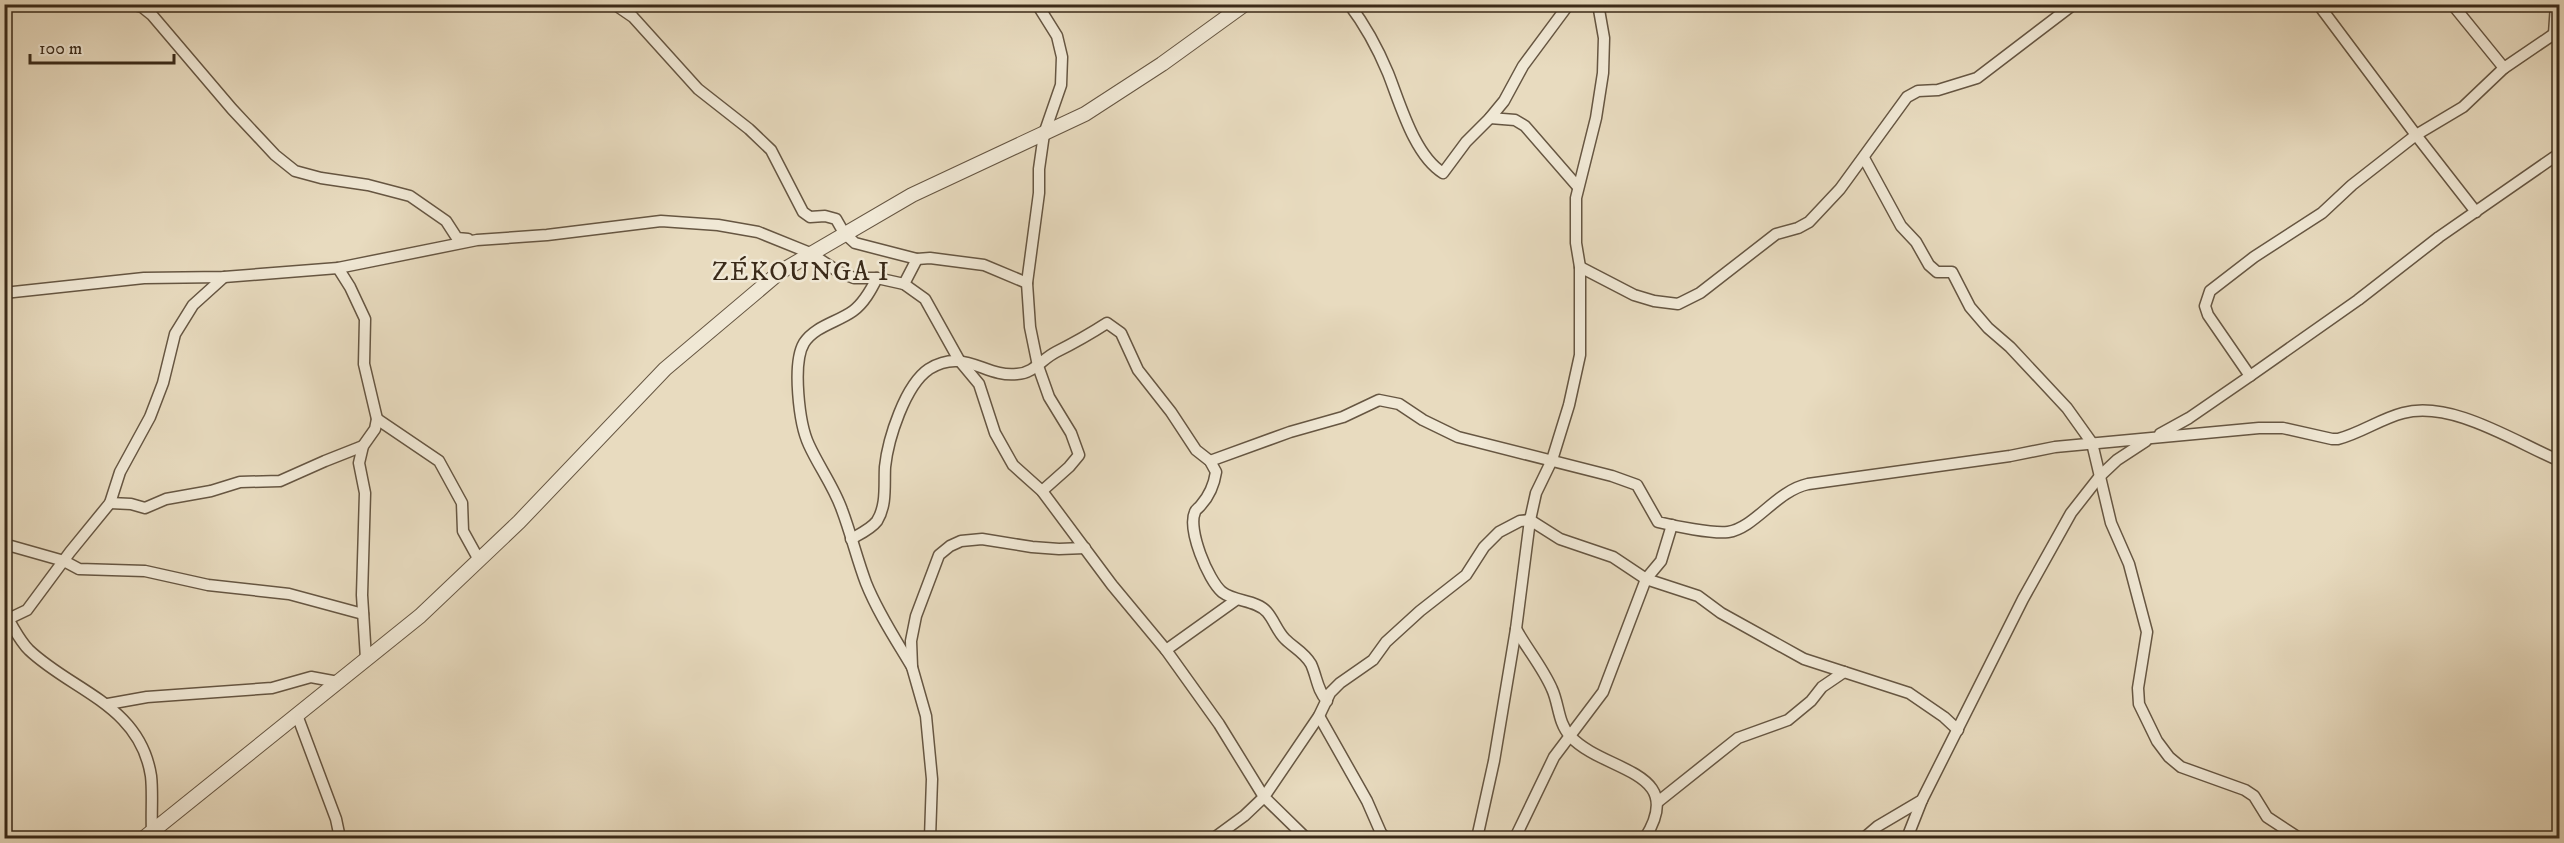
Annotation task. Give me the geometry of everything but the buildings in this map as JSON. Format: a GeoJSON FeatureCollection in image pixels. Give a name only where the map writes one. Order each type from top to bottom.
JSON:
{"type":"FeatureCollection","features":[{"type":"Feature","properties":{"kind":"street"},"geometry":{"type":"LineString","coordinates":[[131,4],[141,7],[152,15],[232,109],[275,155],[295,171],[321,178],[368,185],[410,196],[446,221],[457,237],[477,240]]}},
{"type":"Feature","properties":{"kind":"street"},"geometry":{"type":"LineString","coordinates":[[614,4],[633,17],[698,89],[749,129],[771,150],[803,212],[810,217],[825,216],[836,219],[844,233],[855,243],[916,259],[930,258],[984,265],[1028,283]]}},
{"type":"Feature","properties":{"kind":"street"},"geometry":{"type":"LineString","coordinates":[[1037,4],[1057,36],[1062,57],[1061,85],[1044,134],[1028,283],[1030,327],[1038,366],[1049,397],[1071,433],[1079,455],[1042,491]]}},
{"type":"Feature","properties":{"kind":"street"},"geometry":{"type":"LineString","coordinates":[[148,835],[420,616],[519,522],[665,369],[763,286],[810,253],[912,195],[1085,114],[1162,64],[1245,4]]}},
{"type":"Feature","properties":{"kind":"street"},"geometry":{"type":"LineString","coordinates":[[1349,4],[1366,29],[1387,71],[1407,123],[1425,153],[1443,173],[1466,142],[1504,100],[1523,66],[1569,4]]}},
{"type":"Feature","properties":{"kind":"street"},"geometry":{"type":"LineString","coordinates":[[1580,267],[1634,296],[1677,304],[1710,286],[1776,234],[1798,228],[1809,222],[1840,189],[1864,158],[1895,110],[1907,97],[1918,91],[1938,90],[1977,78],[2074,4]]}},
{"type":"Feature","properties":{"kind":"street"},"geometry":{"type":"LineString","coordinates":[[2318,4],[2476,212]]}},
{"type":"Feature","properties":{"kind":"street"},"geometry":{"type":"LineString","coordinates":[[2452,4],[2504,68]]}},
{"type":"Feature","properties":{"kind":"street"},"geometry":{"type":"LineString","coordinates":[[2250,376],[2208,315],[2205,306],[2210,291],[2254,257],[2322,213],[2352,185],[2416,135],[2463,107],[2504,68],[2557,34],[2556,4]]}},
{"type":"Feature","properties":{"kind":"street"},"geometry":{"type":"LineString","coordinates":[[1477,838],[1494,761],[1516,629],[1530,520],[1536,493],[1552,460],[1569,405],[1580,356],[1580,267],[1575,224],[1578,187],[1596,118],[1603,73],[1604,38],[1599,6]]}},
{"type":"Feature","properties":{"kind":"street"},"geometry":{"type":"LineString","coordinates":[[1490,118],[1515,120],[1526,126],[1578,187]]}},
{"type":"Feature","properties":{"kind":"street"},"geometry":{"type":"LineString","coordinates":[[1907,838],[1922,800],[2048,552],[2071,513],[2100,476],[2117,460],[2189,418],[2358,300],[2439,237],[2559,153]]}},
{"type":"Feature","properties":{"kind":"street"},"geometry":{"type":"LineString","coordinates":[[1864,158],[1900,226],[1920,247],[1929,265],[1937,272],[1952,272],[1970,307],[2067,408],[2092,443],[2111,523],[2129,564],[2146,632],[2138,688],[2139,704],[2157,741],[2169,758],[2181,767],[2245,790],[2253,796],[2267,817],[2299,838]]}},
{"type":"Feature","properties":{"kind":"street"},"geometry":{"type":"LineString","coordinates":[[4,293],[144,278],[224,277],[338,268],[477,240],[547,236],[661,221],[718,225],[758,232],[810,253],[839,272],[854,278],[878,279],[904,284],[925,299],[959,360],[973,375],[983,391],[995,433],[1013,465],[1042,491],[1067,528],[1166,650],[1219,724],[1264,796],[1305,838]]}},
{"type":"Feature","properties":{"kind":"street"},"geometry":{"type":"LineString","coordinates":[[904,284],[916,259]]}},
{"type":"Feature","properties":{"kind":"street"},"geometry":{"type":"LineString","coordinates":[[338,268],[365,319],[364,364],[377,419],[375,429],[363,446],[359,463],[365,503],[363,614],[366,659]]}},
{"type":"Feature","properties":{"kind":"street"},"geometry":{"type":"LineString","coordinates":[[148,835],[151,776],[137,740],[108,704],[30,651],[6,620],[27,610],[110,503],[120,472],[156,400],[175,334],[193,305],[224,277]]}},
{"type":"Feature","properties":{"kind":"street"},"geometry":{"type":"LineString","coordinates":[[878,279],[854,311],[814,332],[804,343],[800,353],[800,408],[808,445],[834,490],[867,584],[888,628],[912,667]]}},
{"type":"Feature","properties":{"kind":"street"},"geometry":{"type":"LineString","coordinates":[[851,539],[869,529],[880,514],[885,497],[885,466],[895,424],[913,389],[929,369],[959,360],[1001,373],[1017,374],[1038,366],[1049,356],[1070,347],[1107,323],[1116,328],[1125,339],[1138,370],[1171,412],[1196,450],[1210,461],[1216,472],[1212,489],[1195,512],[1196,542],[1212,580],[1222,592],[1236,600],[1260,606],[1267,612],[1283,637],[1305,655],[1311,665],[1318,689],[1327,701]]}},
{"type":"Feature","properties":{"kind":"street"},"geometry":{"type":"LineString","coordinates":[[1210,461],[1290,432],[1343,417],[1379,400],[1399,404],[1423,420],[1458,436],[1612,476],[1637,485],[1658,522],[1727,532],[1748,522],[1783,494],[1797,486],[2092,443],[2259,428],[2283,428],[2332,439],[2346,437],[2403,413],[2430,412],[2477,421],[2526,447],[2559,461]]}},
{"type":"Feature","properties":{"kind":"street"},"geometry":{"type":"LineString","coordinates":[[377,419],[439,461],[462,503],[463,531],[480,560]]}},
{"type":"Feature","properties":{"kind":"street"},"geometry":{"type":"LineString","coordinates":[[110,503],[131,504],[145,508],[166,499],[194,495],[240,482],[280,482],[325,460],[363,446]]}},
{"type":"Feature","properties":{"kind":"street"},"geometry":{"type":"LineString","coordinates":[[1214,838],[1244,816],[1264,796],[1340,683],[1373,660],[1386,642],[1403,626],[1466,575],[1484,547],[1499,532],[1513,523],[1530,520],[1560,539],[1613,557],[1646,579],[1698,596],[1720,613],[1804,659],[1909,693],[1944,717],[1958,730]]}},
{"type":"Feature","properties":{"kind":"street"},"geometry":{"type":"LineString","coordinates":[[1515,838],[1554,757],[1603,692],[1646,579],[1661,561],[1672,525]]}},
{"type":"Feature","properties":{"kind":"street"},"geometry":{"type":"LineString","coordinates":[[930,838],[932,779],[926,716],[912,667],[911,641],[916,616],[941,551],[961,541],[982,539],[1032,547],[1085,548]]}},
{"type":"Feature","properties":{"kind":"street"},"geometry":{"type":"LineString","coordinates":[[4,544],[64,561],[79,569],[145,572],[208,585],[289,594],[363,614]]}},
{"type":"Feature","properties":{"kind":"street"},"geometry":{"type":"LineString","coordinates":[[1166,650],[1236,600]]}},
{"type":"Feature","properties":{"kind":"street"},"geometry":{"type":"LineString","coordinates":[[1516,629],[1546,677],[1569,735],[1596,756],[1645,780],[1657,794],[1659,801],[1653,826],[1645,838]]}},
{"type":"Feature","properties":{"kind":"street"},"geometry":{"type":"LineString","coordinates":[[1659,801],[1738,738],[1788,720],[1811,701],[1822,687],[1845,672]]}},
{"type":"Feature","properties":{"kind":"street"},"geometry":{"type":"LineString","coordinates":[[108,704],[147,697],[272,688],[311,678],[338,682]]}},
{"type":"Feature","properties":{"kind":"street"},"geometry":{"type":"LineString","coordinates":[[297,715],[336,819],[340,838]]}},
{"type":"Feature","properties":{"kind":"street"},"geometry":{"type":"LineString","coordinates":[[1319,716],[1367,801],[1381,833],[1386,838]]}},
{"type":"Feature","properties":{"kind":"street"},"geometry":{"type":"LineString","coordinates":[[1864,838],[1878,826],[1922,800]]}},
{"type":"Feature","properties":{"kind":"district","name":"ZÉKOUNGA I"},"geometry":{"type":"Point","coordinates":[801,272]}}]}
